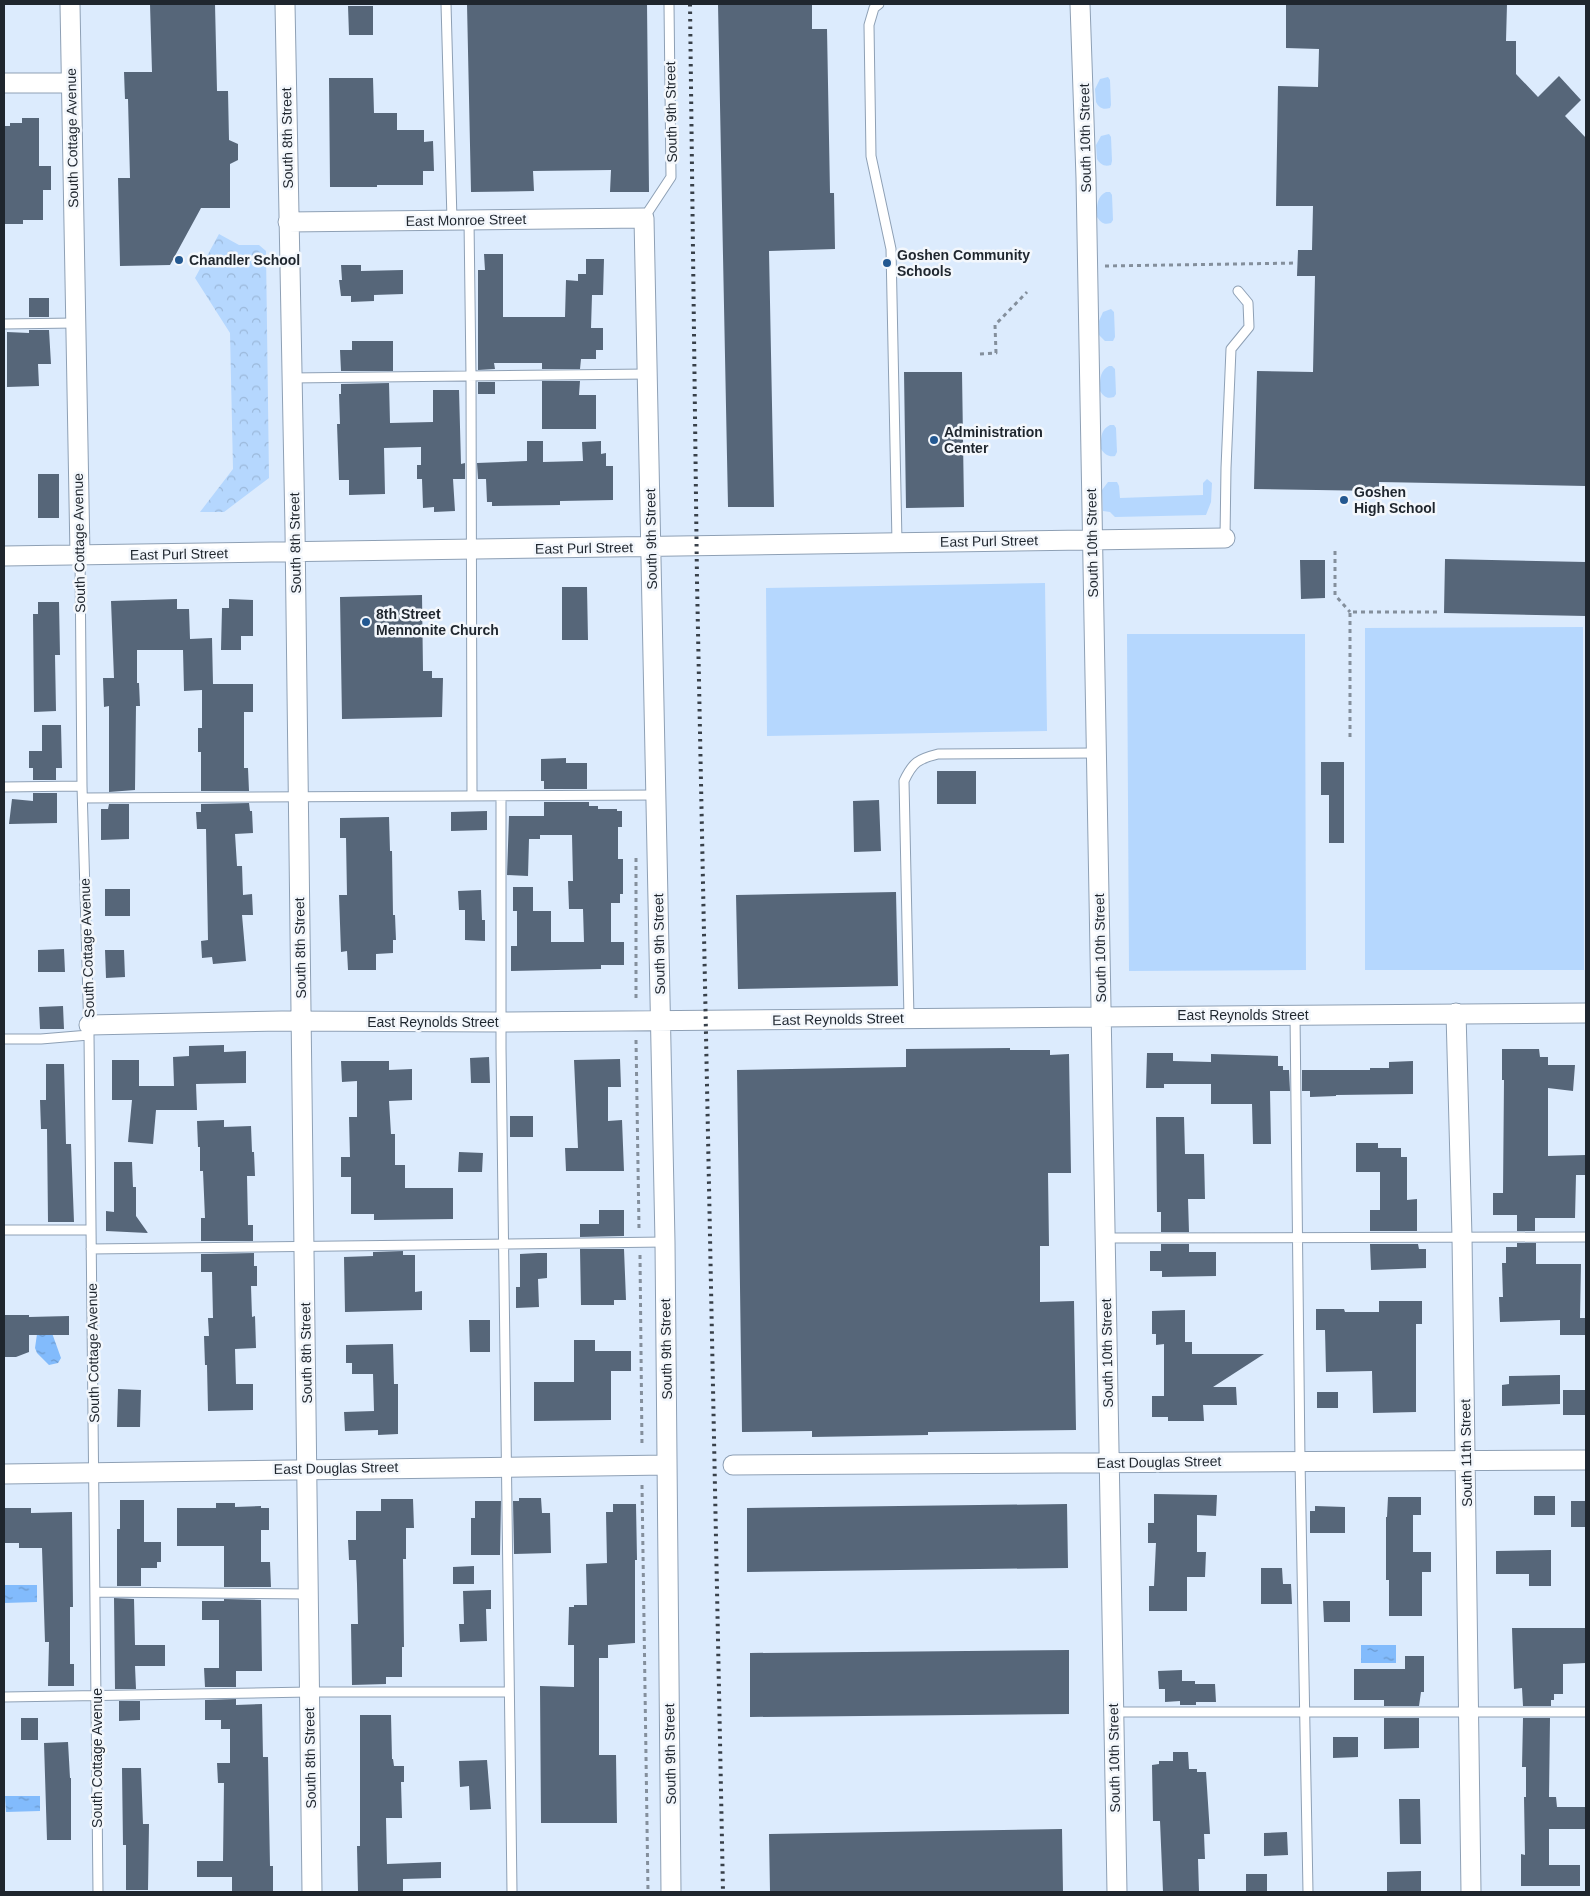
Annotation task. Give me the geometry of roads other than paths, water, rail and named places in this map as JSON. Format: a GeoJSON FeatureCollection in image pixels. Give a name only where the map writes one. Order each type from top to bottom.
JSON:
{"type":"FeatureCollection","features":[{"type":"Feature","properties":{"kind":"street","name":"South Cottage Avenue"},"geometry":{"type":"LineString","coordinates":[[70,4],[80,555]]}},
{"type":"Feature","properties":{"kind":"street","name":"South 8th Street"},"geometry":{"type":"LineString","coordinates":[[285,4],[302,1021],[312,1892]]}},
{"type":"Feature","properties":{"kind":"street","name":"South 10th Street"},"geometry":{"type":"LineString","coordinates":[[1080,4],[1087,266],[1116,1892]]}},
{"type":"Feature","properties":{"kind":"street"},"geometry":{"type":"LineString","coordinates":[[4,83],[71,83]]}},
{"type":"Feature","properties":{"kind":"street","name":"East Monroe Street"},"geometry":{"type":"LineString","coordinates":[[288,222],[644,218]]}},
{"type":"Feature","properties":{"kind":"street","name":"South 9th Street"},"geometry":{"type":"LineString","coordinates":[[644,218],[665,1242],[671,1892]]}},
{"type":"Feature","properties":{"kind":"street","name":"East Purl Street"},"geometry":{"type":"LineString","coordinates":[[4,556],[1225,538]]}},
{"type":"Feature","properties":{"kind":"street","name":"South 11th Street"},"geometry":{"type":"LineString","coordinates":[[1456,1013],[1466,1460],[1471,1892]]}},
{"type":"Feature","properties":{"kind":"street","name":"East Reynolds Street"},"geometry":{"type":"LineString","coordinates":[[89,1030],[302,1021],[500,1022],[1586,1013]]}},
{"type":"Feature","properties":{"kind":"street","name":"East Douglas Street"},"geometry":{"type":"LineString","coordinates":[[733,1465],[1300,1460],[1586,1460]]}},
{"type":"Feature","properties":{"kind":"street","name":"East Douglas Street"},"geometry":{"type":"LineString","coordinates":[[4,1474],[308,1468],[668,1465]]}},
{"type":"Feature","properties":{"kind":"lane"},"geometry":{"type":"LineString","coordinates":[[446,4],[471,376],[472,796]]}},
{"type":"Feature","properties":{"kind":"lane","name":"South 9th Street"},"geometry":{"type":"LineString","coordinates":[[644,218],[671,177],[669,4]]}},
{"type":"Feature","properties":{"kind":"lane"},"geometry":{"type":"LineString","coordinates":[[879,4],[874,8],[869,25],[871,156],[891,249],[897,542]]}},
{"type":"Feature","properties":{"kind":"lane"},"geometry":{"type":"LineString","coordinates":[[1225,538],[1231,349],[1249,327],[1248,303],[1238,291]]}},
{"type":"Feature","properties":{"kind":"lane"},"geometry":{"type":"LineString","coordinates":[[4,324],[75,323]]}},
{"type":"Feature","properties":{"kind":"lane"},"geometry":{"type":"LineString","coordinates":[[291,378],[648,374]]}},
{"type":"Feature","properties":{"kind":"lane","name":"South Cottage Avenue"},"geometry":{"type":"LineString","coordinates":[[80,555],[82,786],[89,1030],[95,1473],[98,1892]]}},
{"type":"Feature","properties":{"kind":"lane"},"geometry":{"type":"LineString","coordinates":[[909,1018],[904,781],[911,766],[922,758],[938,754],[1096,753]]}},
{"type":"Feature","properties":{"kind":"lane"},"geometry":{"type":"LineString","coordinates":[[4,787],[82,786]]}},
{"type":"Feature","properties":{"kind":"lane"},"geometry":{"type":"LineString","coordinates":[[83,798],[657,795]]}},
{"type":"Feature","properties":{"kind":"lane"},"geometry":{"type":"LineString","coordinates":[[501,796],[500,1022],[512,1892]]}},
{"type":"Feature","properties":{"kind":"lane"},"geometry":{"type":"LineString","coordinates":[[1295,1016],[1300,1460],[1308,1892]]}},
{"type":"Feature","properties":{"kind":"lane"},"geometry":{"type":"LineString","coordinates":[[4,1039],[40,1039],[89,1030]]}},
{"type":"Feature","properties":{"kind":"lane"},"geometry":{"type":"LineString","coordinates":[[4,1230],[91,1230]]}},
{"type":"Feature","properties":{"kind":"lane"},"geometry":{"type":"LineString","coordinates":[[1105,1238],[1586,1237]]}},
{"type":"Feature","properties":{"kind":"lane"},"geometry":{"type":"LineString","coordinates":[[91,1250],[665,1242]]}},
{"type":"Feature","properties":{"kind":"lane"},"geometry":{"type":"LineString","coordinates":[[96,1592],[309,1594]]}},
{"type":"Feature","properties":{"kind":"lane"},"geometry":{"type":"LineString","coordinates":[[4,1697],[310,1692],[509,1692]]}},
{"type":"Feature","properties":{"kind":"lane"},"geometry":{"type":"LineString","coordinates":[[1113,1712],[1586,1712]]}},
{"type":"Feature","properties":{"kind":"water"},"geometry":{"type":"Polygon","coordinates":[[[52,1333],[61,1358],[58,1363],[49,1365],[37,1353],[35,1348],[37,1334],[52,1333]]]}},
{"type":"Feature","properties":{"kind":"water"},"geometry":{"type":"Polygon","coordinates":[[[4,1585],[37,1585],[37,1602],[4,1603],[4,1585]]]}},
{"type":"Feature","properties":{"kind":"water"},"geometry":{"type":"Polygon","coordinates":[[[1361,1645],[1396,1645],[1396,1663],[1361,1663],[1361,1645]]]}},
{"type":"Feature","properties":{"kind":"water"},"geometry":{"type":"Polygon","coordinates":[[[5,1796],[40,1796],[40,1811],[6,1812],[5,1796]]]}},
{"type":"Feature","properties":{"kind":"railway"},"geometry":{"type":"LineString","coordinates":[[690,4],[697,581],[723,1892]]}},
{"type":"Feature","properties":{"kind":"place","name":"Chandler School"},"geometry":{"type":"Point","coordinates":[179,260]}},
{"type":"Feature","properties":{"kind":"place","name":"Goshen Community Schools"},"geometry":{"type":"Point","coordinates":[887,263]}},
{"type":"Feature","properties":{"kind":"place","name":"Administration Center"},"geometry":{"type":"Point","coordinates":[934,440]}},
{"type":"Feature","properties":{"kind":"place","name":"Goshen High School"},"geometry":{"type":"Point","coordinates":[1344,500]}},
{"type":"Feature","properties":{"kind":"place","name":"8th Street Mennonite Church"},"geometry":{"type":"Point","coordinates":[366,622]}}]}
